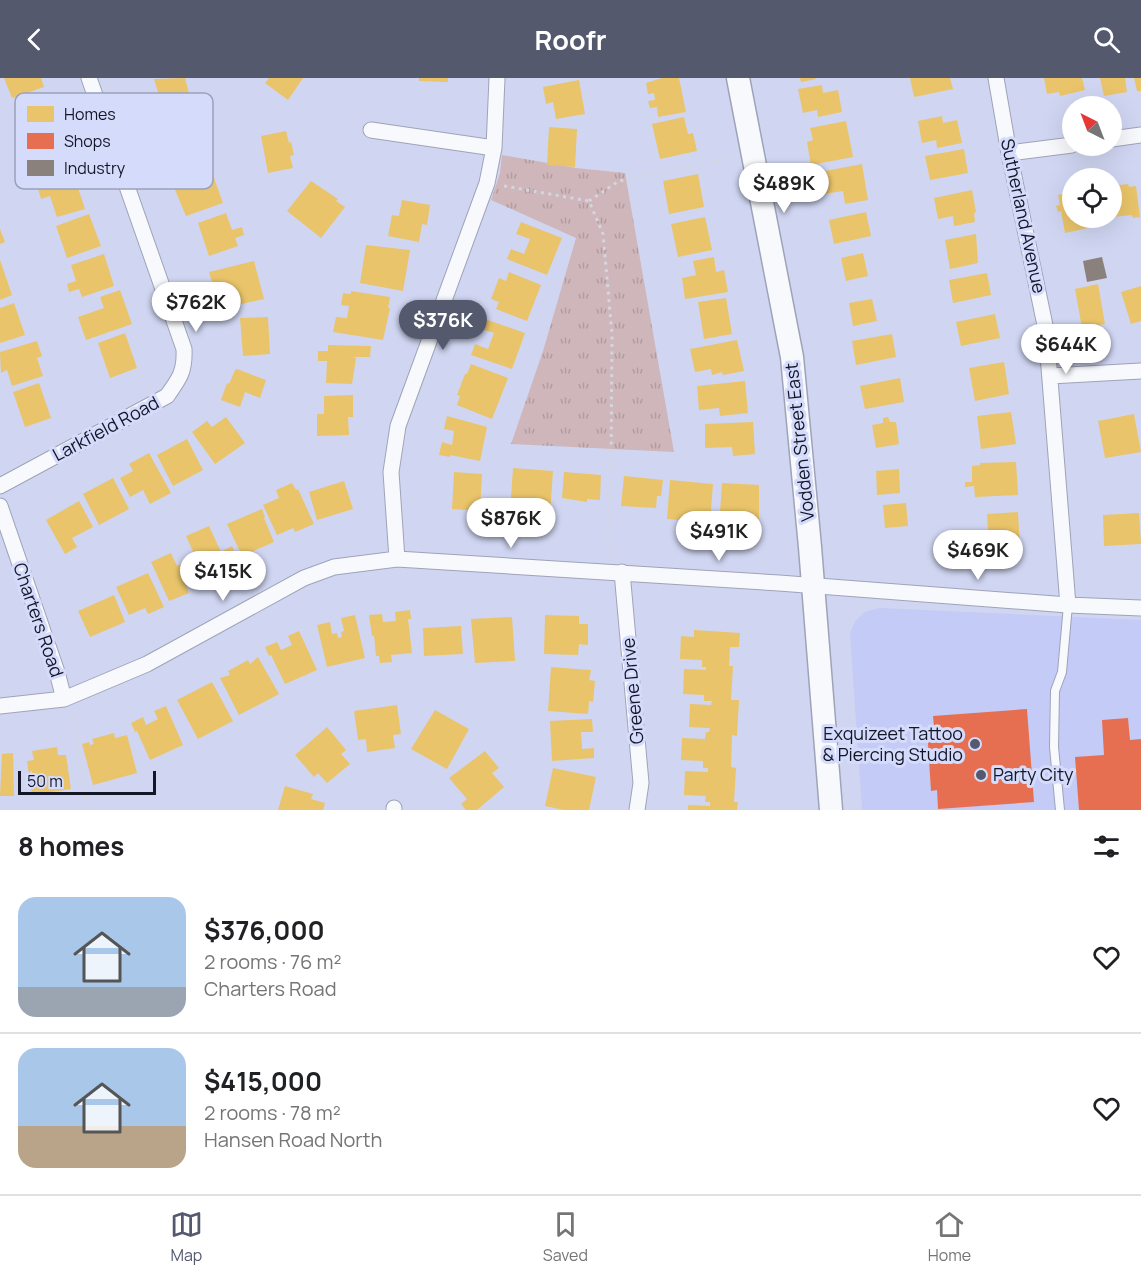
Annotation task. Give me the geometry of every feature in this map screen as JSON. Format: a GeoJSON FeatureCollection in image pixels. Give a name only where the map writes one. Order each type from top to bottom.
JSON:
{"type":"FeatureCollection","features":[{"type":"Feature","properties":{"kind":"street","name":"Larkfield Road"},"geometry":{"type":"LineString","coordinates":[[89,78],[94,93]]}},
{"type":"Feature","properties":{"kind":"street"},"geometry":{"type":"LineString","coordinates":[[397,559],[391,472],[398,426],[487,183],[494,148],[497,78]]}},
{"type":"Feature","properties":{"kind":"street","name":"Vodden Street East"},"geometry":{"type":"LineString","coordinates":[[738,78],[792,357],[831,810]]}},
{"type":"Feature","properties":{"kind":"street","name":"Sutherland Avenue"},"geometry":{"type":"LineString","coordinates":[[996,78],[1009,153],[1046,330],[1068,605]]}},
{"type":"Feature","properties":{"kind":"street"},"geometry":{"type":"LineString","coordinates":[[371,130],[494,148]]}},
{"type":"Feature","properties":{"kind":"street"},"geometry":{"type":"LineString","coordinates":[[1122,138],[1141,135]]}},
{"type":"Feature","properties":{"kind":"street"},"geometry":{"type":"LineString","coordinates":[[1009,153],[1062,146]]}},
{"type":"Feature","properties":{"kind":"street","name":"Larkfield Road"},"geometry":{"type":"LineString","coordinates":[[0,486],[167,396],[180,378],[185,366],[184,348],[128,189]]}},
{"type":"Feature","properties":{"kind":"street"},"geometry":{"type":"LineString","coordinates":[[1050,376],[1141,371]]}},
{"type":"Feature","properties":{"kind":"street","name":"Charters Road"},"geometry":{"type":"LineString","coordinates":[[0,506],[57,672],[64,699]]}},
{"type":"Feature","properties":{"kind":"street"},"geometry":{"type":"LineString","coordinates":[[0,706],[64,699],[147,664],[304,578],[334,567],[397,559],[622,572],[1068,605],[1141,608]]}},
{"type":"Feature","properties":{"kind":"street","name":"Greene Drive"},"geometry":{"type":"LineString","coordinates":[[622,572],[641,783],[636,810]]}},
{"type":"Feature","properties":{"kind":"lane"},"geometry":{"type":"LineString","coordinates":[[1060,810],[1054,747],[1055,691],[1062,672],[1068,605]]}},
{"type":"Feature","properties":{"kind":"path"},"geometry":{"type":"LineString","coordinates":[[487,183],[589,201],[619,181],[752,155]]}},
{"type":"Feature","properties":{"kind":"path"},"geometry":{"type":"LineString","coordinates":[[589,201],[603,234],[612,334],[612,466],[607,547],[622,572]]}},
{"type":"Feature","properties":{"kind":"path"},"geometry":{"type":"LineString","coordinates":[[64,699],[74,723],[88,810]]}},
{"type":"Feature","properties":{"kind":"shaded area"},"geometry":{"type":"Polygon","coordinates":[[[879,608],[1141,620],[1141,810],[862,810],[850,633],[856,620],[865,612],[879,608]]]}},
{"type":"Feature","properties":{"kind":"green space"},"geometry":{"type":"Polygon","coordinates":[[[502,155],[576,168],[625,173],[674,452],[511,444],[543,351],[576,238],[491,200],[500,173],[502,155]]]}},
{"type":"Feature","properties":{"kind":"building: Homes"},"geometry":{"type":"Polygon","coordinates":[[[4,78],[41,78],[44,87],[27,93],[15,93],[15,97],[12,98],[4,78]]]}},
{"type":"Feature","properties":{"kind":"building: Homes"},"geometry":{"type":"Polygon","coordinates":[[[185,78],[189,93],[158,93],[154,79],[185,78]]]}},
{"type":"Feature","properties":{"kind":"building: Homes"},"geometry":{"type":"Polygon","coordinates":[[[269,78],[303,78],[288,100],[265,83],[269,78]]]}},
{"type":"Feature","properties":{"kind":"building: Homes"},"geometry":{"type":"Polygon","coordinates":[[[419,78],[448,78],[448,82],[419,81],[419,78]]]}},
{"type":"Feature","properties":{"kind":"building: Homes"},"geometry":{"type":"Polygon","coordinates":[[[662,78],[679,78],[686,112],[658,117],[657,107],[650,108],[648,101],[655,100],[654,93],[648,94],[646,83],[662,78]]]}},
{"type":"Feature","properties":{"kind":"building: Homes"},"geometry":{"type":"Polygon","coordinates":[[[800,78],[815,78],[816,79],[801,82],[800,78]]]}},
{"type":"Feature","properties":{"kind":"building: Homes"},"geometry":{"type":"Polygon","coordinates":[[[910,78],[950,78],[953,89],[914,97],[910,78]]]}},
{"type":"Feature","properties":{"kind":"building: Homes"},"geometry":{"type":"Polygon","coordinates":[[[1044,78],[1082,78],[1085,90],[1060,96],[1059,92],[1047,94],[1044,78]]]}},
{"type":"Feature","properties":{"kind":"building: Homes"},"geometry":{"type":"Polygon","coordinates":[[[1100,78],[1125,78],[1127,92],[1104,96],[1100,78]]]}},
{"type":"Feature","properties":{"kind":"building: Homes"},"geometry":{"type":"Polygon","coordinates":[[[1134,78],[1141,78],[1141,91],[1137,91],[1134,78]]]}},
{"type":"Feature","properties":{"kind":"building: Homes"},"geometry":{"type":"Polygon","coordinates":[[[579,80],[585,114],[556,119],[553,102],[546,104],[543,87],[579,80]]]}},
{"type":"Feature","properties":{"kind":"building: Homes"},"geometry":{"type":"Polygon","coordinates":[[[822,85],[823,93],[838,90],[842,112],[818,117],[817,110],[803,113],[798,89],[822,85]]]}},
{"type":"Feature","properties":{"kind":"building: Homes"},"geometry":{"type":"Polygon","coordinates":[[[942,116],[943,123],[957,120],[962,143],[937,148],[936,140],[922,143],[918,121],[942,116]]]}},
{"type":"Feature","properties":{"kind":"building: Homes"},"geometry":{"type":"Polygon","coordinates":[[[684,117],[688,134],[693,133],[697,151],[660,159],[652,124],[684,117]]]}},
{"type":"Feature","properties":{"kind":"building: Homes"},"geometry":{"type":"Polygon","coordinates":[[[846,121],[853,157],[811,165],[807,142],[813,140],[810,128],[846,121]]]}},
{"type":"Feature","properties":{"kind":"building: Homes"},"geometry":{"type":"Polygon","coordinates":[[[549,127],[577,129],[575,167],[547,165],[549,127]]]}},
{"type":"Feature","properties":{"kind":"building: Homes"},"geometry":{"type":"Polygon","coordinates":[[[286,131],[294,155],[290,156],[293,168],[268,173],[261,136],[286,131]]]}},
{"type":"Feature","properties":{"kind":"building: Homes"},"geometry":{"type":"Polygon","coordinates":[[[964,149],[968,173],[930,180],[925,156],[964,149]]]}},
{"type":"Feature","properties":{"kind":"building: Homes"},"geometry":{"type":"Polygon","coordinates":[[[862,164],[868,200],[845,204],[843,191],[824,194],[820,172],[862,164]]]}},
{"type":"Feature","properties":{"kind":"building: Homes"},"geometry":{"type":"Polygon","coordinates":[[[698,174],[704,207],[669,214],[663,181],[698,174]]]}},
{"type":"Feature","properties":{"kind":"building: Homes"},"geometry":{"type":"Polygon","coordinates":[[[213,175],[223,203],[186,216],[175,189],[213,189],[213,175]]]}},
{"type":"Feature","properties":{"kind":"building: Homes"},"geometry":{"type":"Polygon","coordinates":[[[311,181],[338,199],[336,201],[345,207],[321,238],[287,211],[311,181]]]}},
{"type":"Feature","properties":{"kind":"building: Homes"},"geometry":{"type":"Polygon","coordinates":[[[1122,185],[1136,186],[1140,217],[1122,216],[1122,185]]]}},
{"type":"Feature","properties":{"kind":"building: Homes"},"geometry":{"type":"Polygon","coordinates":[[[38,189],[78,189],[85,209],[57,217],[50,196],[41,199],[38,189]]]}},
{"type":"Feature","properties":{"kind":"building: Homes"},"geometry":{"type":"Polygon","coordinates":[[[972,190],[976,212],[974,213],[975,222],[954,226],[953,216],[938,219],[934,198],[972,190]]]}},
{"type":"Feature","properties":{"kind":"building: Homes"},"geometry":{"type":"Polygon","coordinates":[[[1062,194],[1062,216],[1061,211],[1058,212],[1056,206],[1060,205],[1058,195],[1062,194]]]}},
{"type":"Feature","properties":{"kind":"building: Homes"},"geometry":{"type":"Polygon","coordinates":[[[402,200],[430,205],[427,225],[422,224],[419,242],[388,236],[392,215],[399,216],[402,200]]]}},
{"type":"Feature","properties":{"kind":"building: Homes"},"geometry":{"type":"Polygon","coordinates":[[[866,212],[871,236],[834,244],[829,220],[866,212]]]}},
{"type":"Feature","properties":{"kind":"building: Homes"},"geometry":{"type":"Polygon","coordinates":[[[226,213],[232,230],[242,227],[244,235],[235,238],[238,246],[209,256],[198,223],[226,213]]]}},
{"type":"Feature","properties":{"kind":"building: Homes"},"geometry":{"type":"Polygon","coordinates":[[[89,214],[101,246],[67,258],[56,226],[89,214]]]}},
{"type":"Feature","properties":{"kind":"building: Homes"},"geometry":{"type":"Polygon","coordinates":[[[705,217],[712,250],[678,257],[671,224],[705,217]]]}},
{"type":"Feature","properties":{"kind":"building: Homes"},"geometry":{"type":"Polygon","coordinates":[[[521,222],[562,238],[547,275],[507,259],[511,249],[524,254],[530,239],[516,234],[521,222]]]}},
{"type":"Feature","properties":{"kind":"building: Homes"},"geometry":{"type":"Polygon","coordinates":[[[1064,228],[1088,228],[1065,233],[1064,228]]]}},
{"type":"Feature","properties":{"kind":"building: Homes"},"geometry":{"type":"Polygon","coordinates":[[[0,229],[5,242],[0,244],[0,229]]]}},
{"type":"Feature","properties":{"kind":"building: Homes"},"geometry":{"type":"Polygon","coordinates":[[[976,234],[978,263],[950,269],[945,240],[976,234]]]}},
{"type":"Feature","properties":{"kind":"building: Homes"},"geometry":{"type":"Polygon","coordinates":[[[366,245],[410,250],[403,291],[360,283],[366,245]]]}},
{"type":"Feature","properties":{"kind":"building: Homes"},"geometry":{"type":"Polygon","coordinates":[[[863,253],[868,276],[846,281],[841,258],[863,253]]]}},
{"type":"Feature","properties":{"kind":"building: Homes"},"geometry":{"type":"Polygon","coordinates":[[[104,254],[114,286],[82,297],[79,289],[69,292],[67,284],[76,281],[71,265],[104,254]]]}},
{"type":"Feature","properties":{"kind":"building: Homes"},"geometry":{"type":"Polygon","coordinates":[[[714,257],[716,272],[724,270],[728,292],[685,299],[682,278],[696,275],[693,261],[714,257]]]}},
{"type":"Feature","properties":{"kind":"building: Homes"},"geometry":{"type":"Polygon","coordinates":[[[0,260],[12,295],[0,300],[0,260]]]}},
{"type":"Feature","properties":{"kind":"building: Homes"},"geometry":{"type":"Polygon","coordinates":[[[254,261],[264,299],[220,309],[209,272],[254,261]]]}},
{"type":"Feature","properties":{"kind":"building: Homes"},"geometry":{"type":"Polygon","coordinates":[[[509,272],[541,285],[527,321],[496,309],[499,302],[491,299],[499,278],[506,281],[509,272]]]}},
{"type":"Feature","properties":{"kind":"building: Homes"},"geometry":{"type":"Polygon","coordinates":[[[987,273],[991,295],[953,303],[949,280],[987,273]]]}},
{"type":"Feature","properties":{"kind":"building: Homes"},"geometry":{"type":"Polygon","coordinates":[[[1098,284],[1105,324],[1082,328],[1075,289],[1098,284]]]}},
{"type":"Feature","properties":{"kind":"building: Homes"},"geometry":{"type":"Polygon","coordinates":[[[1141,286],[1141,321],[1131,324],[1121,292],[1141,286]]]}},
{"type":"Feature","properties":{"kind":"building: Homes"},"geometry":{"type":"Polygon","coordinates":[[[120,290],[132,324],[86,340],[78,317],[104,308],[100,297],[120,290]]]}},
{"type":"Feature","properties":{"kind":"building: Homes"},"geometry":{"type":"Polygon","coordinates":[[[351,291],[390,297],[383,340],[333,332],[336,317],[347,318],[349,306],[341,305],[343,293],[351,294],[351,291]]]}},
{"type":"Feature","properties":{"kind":"building: Homes"},"geometry":{"type":"Polygon","coordinates":[[[726,298],[732,334],[704,339],[698,302],[726,298]]]}},
{"type":"Feature","properties":{"kind":"building: Homes"},"geometry":{"type":"Polygon","coordinates":[[[872,299],[877,321],[853,326],[849,303],[872,299]]]}},
{"type":"Feature","properties":{"kind":"building: Homes"},"geometry":{"type":"Polygon","coordinates":[[[14,303],[25,335],[0,343],[0,308],[14,303]]]}},
{"type":"Feature","properties":{"kind":"building: Homes"},"geometry":{"type":"Polygon","coordinates":[[[995,314],[1000,338],[961,346],[956,322],[995,314]]]}},
{"type":"Feature","properties":{"kind":"building: Homes"},"geometry":{"type":"Polygon","coordinates":[[[268,317],[270,354],[243,356],[240,318],[268,317]]]}},
{"type":"Feature","properties":{"kind":"building: Homes"},"geometry":{"type":"Polygon","coordinates":[[[485,319],[525,333],[512,369],[471,355],[475,344],[488,349],[494,333],[481,329],[485,319]]]}},
{"type":"Feature","properties":{"kind":"building: Homes"},"geometry":{"type":"Polygon","coordinates":[[[125,333],[137,368],[110,378],[98,343],[125,333]]]}},
{"type":"Feature","properties":{"kind":"building: Homes"},"geometry":{"type":"Polygon","coordinates":[[[892,334],[896,357],[856,365],[852,341],[892,334]]]}},
{"type":"Feature","properties":{"kind":"building: Homes"},"geometry":{"type":"Polygon","coordinates":[[[737,340],[744,371],[723,375],[722,372],[712,375],[711,369],[695,372],[690,349],[737,340]]]}},
{"type":"Feature","properties":{"kind":"building: Homes"},"geometry":{"type":"Polygon","coordinates":[[[37,341],[42,356],[37,358],[43,376],[12,386],[7,370],[1,373],[0,352],[37,341]]]}},
{"type":"Feature","properties":{"kind":"building: Homes"},"geometry":{"type":"Polygon","coordinates":[[[328,345],[371,346],[370,357],[353,357],[356,358],[352,384],[326,383],[327,361],[318,361],[318,351],[328,351],[328,345]]]}},
{"type":"Feature","properties":{"kind":"building: Homes"},"geometry":{"type":"Polygon","coordinates":[[[1004,362],[1009,394],[975,401],[969,368],[1004,362]]]}},
{"type":"Feature","properties":{"kind":"building: Homes"},"geometry":{"type":"Polygon","coordinates":[[[471,364],[508,378],[492,419],[457,405],[460,396],[457,395],[471,364]]]}},
{"type":"Feature","properties":{"kind":"building: Homes"},"geometry":{"type":"Polygon","coordinates":[[[237,369],[266,380],[260,398],[245,392],[240,407],[221,400],[227,383],[229,384],[237,369]]]}},
{"type":"Feature","properties":{"kind":"building: Homes"},"geometry":{"type":"Polygon","coordinates":[[[900,378],[904,402],[865,409],[860,386],[900,378]]]}},
{"type":"Feature","properties":{"kind":"building: Homes"},"geometry":{"type":"Polygon","coordinates":[[[745,381],[748,413],[720,416],[719,408],[699,410],[697,386],[745,381]]]}},
{"type":"Feature","properties":{"kind":"building: Homes"},"geometry":{"type":"Polygon","coordinates":[[[39,383],[51,418],[25,427],[13,392],[39,383]]]}},
{"type":"Feature","properties":{"kind":"building: Homes"},"geometry":{"type":"Polygon","coordinates":[[[353,395],[353,417],[348,417],[349,435],[317,436],[317,414],[324,414],[324,396],[353,395]]]}},
{"type":"Feature","properties":{"kind":"building: Homes"},"geometry":{"type":"Polygon","coordinates":[[[1011,412],[1016,444],[981,449],[977,416],[1011,412]]]}},
{"type":"Feature","properties":{"kind":"building: Homes"},"geometry":{"type":"Polygon","coordinates":[[[1134,414],[1141,452],[1105,458],[1098,421],[1134,414]]]}},
{"type":"Feature","properties":{"kind":"building: Homes"},"geometry":{"type":"Polygon","coordinates":[[[447,416],[487,427],[480,461],[439,455],[442,442],[452,445],[454,431],[444,429],[447,416]]]}},
{"type":"Feature","properties":{"kind":"building: Homes"},"geometry":{"type":"Polygon","coordinates":[[[226,417],[245,443],[215,464],[192,432],[207,421],[212,427],[226,417]]]}},
{"type":"Feature","properties":{"kind":"building: Homes"},"geometry":{"type":"Polygon","coordinates":[[[888,417],[890,422],[896,422],[899,444],[876,448],[872,425],[883,423],[883,418],[888,417]]]}},
{"type":"Feature","properties":{"kind":"building: Homes"},"geometry":{"type":"Polygon","coordinates":[[[753,422],[755,454],[733,456],[732,447],[705,448],[705,424],[753,422]]]}},
{"type":"Feature","properties":{"kind":"building: Homes"},"geometry":{"type":"Polygon","coordinates":[[[187,439],[203,470],[173,486],[157,455],[187,439]]]}},
{"type":"Feature","properties":{"kind":"building: Homes"},"geometry":{"type":"Polygon","coordinates":[[[149,453],[171,493],[150,504],[143,490],[130,497],[120,478],[133,471],[129,464],[149,453]]]}},
{"type":"Feature","properties":{"kind":"building: Homes"},"geometry":{"type":"Polygon","coordinates":[[[1016,462],[1018,495],[975,497],[974,486],[965,487],[965,482],[972,482],[972,466],[980,465],[980,463],[1016,462]]]}},
{"type":"Feature","properties":{"kind":"building: Homes"},"geometry":{"type":"Polygon","coordinates":[[[513,468],[553,471],[550,515],[510,513],[513,468]]]}},
{"type":"Feature","properties":{"kind":"building: Homes"},"geometry":{"type":"Polygon","coordinates":[[[899,469],[900,493],[877,495],[876,471],[899,469]]]}},
{"type":"Feature","properties":{"kind":"building: Homes"},"geometry":{"type":"Polygon","coordinates":[[[454,472],[482,474],[480,511],[452,509],[454,472]]]}},
{"type":"Feature","properties":{"kind":"building: Homes"},"geometry":{"type":"Polygon","coordinates":[[[564,472],[601,475],[600,500],[587,499],[587,502],[562,498],[564,472]]]}},
{"type":"Feature","properties":{"kind":"building: Homes"},"geometry":{"type":"Polygon","coordinates":[[[624,476],[663,480],[661,496],[657,496],[656,508],[621,506],[624,476]]]}},
{"type":"Feature","properties":{"kind":"building: Homes"},"geometry":{"type":"Polygon","coordinates":[[[113,478],[129,509],[99,525],[83,494],[113,478]]]}},
{"type":"Feature","properties":{"kind":"building: Homes"},"geometry":{"type":"Polygon","coordinates":[[[670,480],[713,484],[710,523],[679,522],[679,520],[667,519],[670,480]]]}},
{"type":"Feature","properties":{"kind":"building: Homes"},"geometry":{"type":"Polygon","coordinates":[[[344,481],[353,509],[317,520],[309,492],[344,481]]]}},
{"type":"Feature","properties":{"kind":"building: Homes"},"geometry":{"type":"Polygon","coordinates":[[[292,483],[296,490],[298,489],[314,524],[295,532],[293,528],[277,535],[263,505],[279,498],[276,490],[292,483]]]}},
{"type":"Feature","properties":{"kind":"building: Homes"},"geometry":{"type":"Polygon","coordinates":[[[722,483],[759,485],[759,529],[719,527],[722,483]]]}},
{"type":"Feature","properties":{"kind":"building: Homes"},"geometry":{"type":"Polygon","coordinates":[[[79,501],[93,527],[72,538],[77,547],[65,554],[46,520],[79,501]]]}},
{"type":"Feature","properties":{"kind":"building: Homes"},"geometry":{"type":"Polygon","coordinates":[[[906,503],[908,526],[885,528],[883,505],[906,503]]]}},
{"type":"Feature","properties":{"kind":"building: Homes"},"geometry":{"type":"Polygon","coordinates":[[[262,509],[274,542],[242,556],[227,524],[262,509]]]}},
{"type":"Feature","properties":{"kind":"building: Homes"},"geometry":{"type":"Polygon","coordinates":[[[1018,512],[1020,547],[982,548],[980,532],[988,531],[987,514],[1018,512]]]}},
{"type":"Feature","properties":{"kind":"building: Homes"},"geometry":{"type":"Polygon","coordinates":[[[1139,513],[1141,544],[1104,546],[1103,515],[1139,513]]]}},
{"type":"Feature","properties":{"kind":"building: Homes"},"geometry":{"type":"Polygon","coordinates":[[[209,526],[221,552],[232,546],[241,566],[207,582],[186,536],[209,526]]]}},
{"type":"Feature","properties":{"kind":"building: Homes"},"geometry":{"type":"Polygon","coordinates":[[[171,553],[177,566],[191,560],[200,580],[186,586],[189,593],[169,601],[151,562],[171,553]]]}},
{"type":"Feature","properties":{"kind":"building: Homes"},"geometry":{"type":"Polygon","coordinates":[[[148,573],[164,607],[148,614],[145,608],[129,615],[116,587],[148,573]]]}},
{"type":"Feature","properties":{"kind":"building: Homes"},"geometry":{"type":"Polygon","coordinates":[[[114,595],[125,622],[90,637],[78,611],[114,595]]]}},
{"type":"Feature","properties":{"kind":"building: Homes"},"geometry":{"type":"Polygon","coordinates":[[[410,610],[411,619],[408,619],[412,653],[391,655],[392,662],[380,663],[379,656],[376,656],[369,615],[382,614],[383,622],[396,621],[395,612],[410,610]]]}},
{"type":"Feature","properties":{"kind":"building: Homes"},"geometry":{"type":"Polygon","coordinates":[[[355,615],[365,658],[327,667],[317,625],[330,622],[332,634],[337,633],[338,638],[342,637],[341,632],[344,631],[341,618],[355,615]]]}},
{"type":"Feature","properties":{"kind":"building: Homes"},"geometry":{"type":"Polygon","coordinates":[[[545,615],[579,616],[579,624],[588,624],[588,645],[579,644],[578,655],[544,654],[545,615]]]}},
{"type":"Feature","properties":{"kind":"building: Homes"},"geometry":{"type":"Polygon","coordinates":[[[512,617],[515,661],[475,663],[471,619],[512,617]]]}},
{"type":"Feature","properties":{"kind":"building: Homes"},"geometry":{"type":"Polygon","coordinates":[[[461,626],[463,654],[424,656],[423,628],[461,626]]]}},
{"type":"Feature","properties":{"kind":"building: Homes"},"geometry":{"type":"Polygon","coordinates":[[[694,630],[740,633],[739,647],[730,647],[729,666],[733,666],[731,700],[739,700],[737,736],[732,735],[731,767],[736,768],[734,802],[738,802],[737,810],[688,810],[688,805],[710,806],[710,802],[705,802],[706,796],[684,795],[685,771],[708,772],[708,768],[703,768],[703,761],[681,760],[682,738],[705,739],[706,732],[709,732],[710,728],[689,727],[690,704],[711,705],[712,701],[704,701],[704,695],[683,694],[684,669],[706,670],[706,667],[702,667],[702,660],[680,659],[681,636],[694,637],[694,630]]]}},
{"type":"Feature","properties":{"kind":"building: Homes"},"geometry":{"type":"Polygon","coordinates":[[[299,631],[317,670],[285,684],[265,647],[277,642],[281,650],[292,645],[288,636],[299,631]]]}},
{"type":"Feature","properties":{"kind":"building: Homes"},"geometry":{"type":"Polygon","coordinates":[[[258,657],[279,694],[239,715],[220,678],[230,675],[228,671],[248,660],[250,664],[258,657]]]}},
{"type":"Feature","properties":{"kind":"building: Homes"},"geometry":{"type":"Polygon","coordinates":[[[551,667],[591,670],[589,680],[595,681],[593,702],[589,701],[588,714],[548,711],[551,667]]]}},
{"type":"Feature","properties":{"kind":"building: Homes"},"geometry":{"type":"Polygon","coordinates":[[[212,682],[233,721],[198,739],[177,700],[212,682]]]}},
{"type":"Feature","properties":{"kind":"building: Homes"},"geometry":{"type":"Polygon","coordinates":[[[397,705],[401,734],[393,735],[395,748],[367,752],[366,739],[358,740],[354,711],[397,705]]]}},
{"type":"Feature","properties":{"kind":"building: Homes"},"geometry":{"type":"Polygon","coordinates":[[[166,706],[183,745],[150,760],[131,723],[143,717],[146,725],[158,719],[154,711],[166,706]]]}},
{"type":"Feature","properties":{"kind":"building: Homes"},"geometry":{"type":"Polygon","coordinates":[[[435,710],[469,729],[447,769],[411,749],[435,710]]]}},
{"type":"Feature","properties":{"kind":"building: Homes"},"geometry":{"type":"Polygon","coordinates":[[[592,719],[593,732],[581,732],[582,749],[594,748],[594,758],[552,761],[550,721],[592,719]]]}},
{"type":"Feature","properties":{"kind":"building: Homes"},"geometry":{"type":"Polygon","coordinates":[[[327,727],[346,750],[341,754],[350,764],[327,783],[318,773],[314,777],[295,755],[327,727]]]}},
{"type":"Feature","properties":{"kind":"building: Homes"},"geometry":{"type":"Polygon","coordinates":[[[114,733],[115,738],[127,735],[137,773],[93,785],[82,744],[89,742],[90,745],[94,744],[92,739],[114,733]]]}},
{"type":"Feature","properties":{"kind":"building: Homes"},"geometry":{"type":"Polygon","coordinates":[[[57,747],[58,755],[66,755],[71,789],[32,795],[27,761],[34,760],[32,751],[57,747]]]}},
{"type":"Feature","properties":{"kind":"building: Homes"},"geometry":{"type":"Polygon","coordinates":[[[485,751],[499,768],[492,773],[504,787],[477,810],[466,810],[461,804],[467,799],[449,778],[485,751]]]}},
{"type":"Feature","properties":{"kind":"building: Homes"},"geometry":{"type":"Polygon","coordinates":[[[13,753],[14,796],[0,796],[2,754],[13,753]]]}},
{"type":"Feature","properties":{"kind":"building: Homes"},"geometry":{"type":"Polygon","coordinates":[[[553,768],[596,777],[589,810],[564,810],[545,806],[553,768]]]}},
{"type":"Feature","properties":{"kind":"building: Homes"},"geometry":{"type":"Polygon","coordinates":[[[285,786],[313,794],[311,799],[325,803],[323,810],[278,810],[285,786]]]}},
{"type":"Feature","properties":{"kind":"building: Shops","name":"Party City"},"geometry":{"type":"Polygon","coordinates":[[[1027,709],[1034,802],[938,809],[937,790],[931,791],[927,728],[934,727],[933,716],[1027,709]]]}},
{"type":"Feature","properties":{"kind":"building: Shops"},"geometry":{"type":"Polygon","coordinates":[[[1128,718],[1130,740],[1141,739],[1141,810],[1079,810],[1075,757],[1104,755],[1102,720],[1128,718]]]}},
{"type":"Feature","properties":{"kind":"building: Industry"},"geometry":{"type":"Polygon","coordinates":[[[1102,257],[1107,278],[1087,282],[1083,261],[1102,257]]]}},
{"type":"Feature","properties":{"kind":"place","name":"Exquizeet Tattoo & Piercing Studio"},"geometry":{"type":"Point","coordinates":[975,744]}},
{"type":"Feature","properties":{"kind":"place","name":"Party City"},"geometry":{"type":"Point","coordinates":[981,775]}}]}
